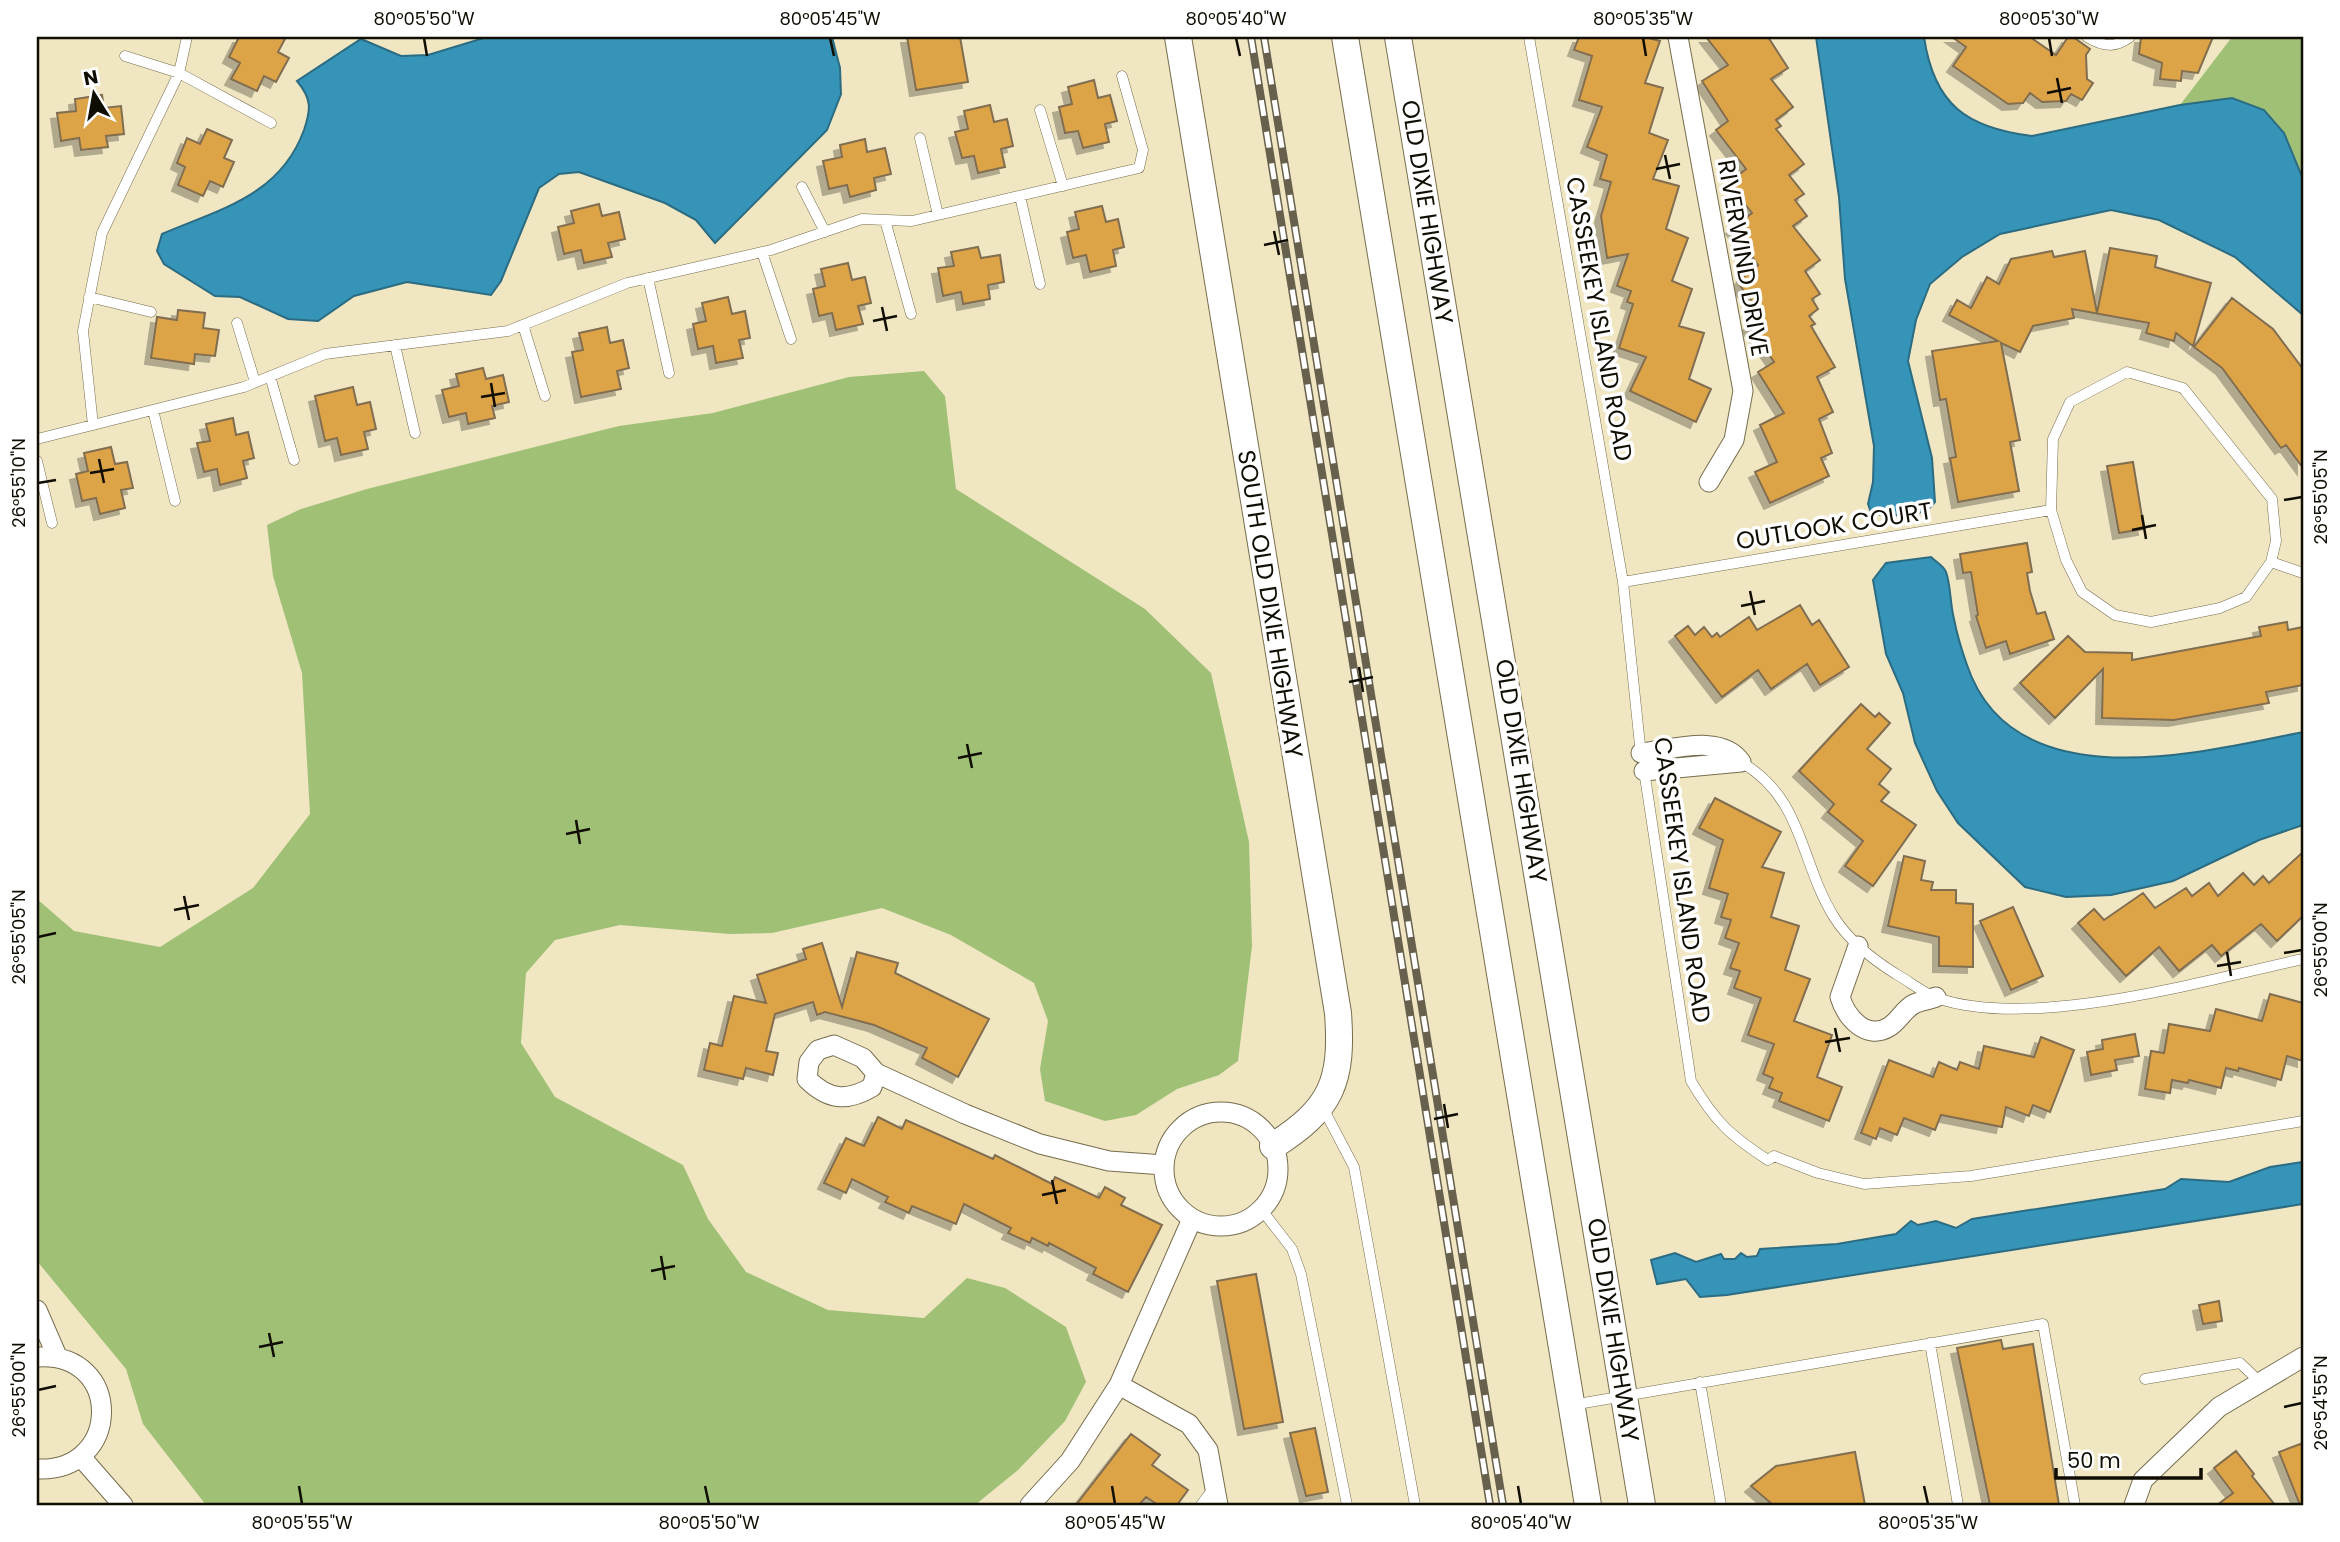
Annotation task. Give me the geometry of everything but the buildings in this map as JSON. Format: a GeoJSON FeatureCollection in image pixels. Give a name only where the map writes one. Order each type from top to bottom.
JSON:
{"type":"FeatureCollection","features":[{"type":"Feature","properties":{"kind":"main road","name":"SOUTH OLD DIXIE HIGHWAY"},"geometry":{"type":"LineString","coordinates":[[1178,37],[1338,1013],[1341,1056],[1322,1108],[1295,1133],[1273,1146]]}},
{"type":"Feature","properties":{"kind":"main road"},"geometry":{"type":"LineString","coordinates":[[1345,37],[1588,1505]]}},
{"type":"Feature","properties":{"kind":"main road","name":"OLD DIXIE HIGHWAY"},"geometry":{"type":"LineString","coordinates":[[1398,37],[1642,1505]]}},
{"type":"Feature","properties":{"kind":"street","name":"RIVERWIND DRIVE"},"geometry":{"type":"LineString","coordinates":[[1678,37],[1743,391],[1734,440],[1709,482]]}},
{"type":"Feature","properties":{"kind":"street"},"geometry":{"type":"LineString","coordinates":[[1642,762],[1712,745],[1734,751],[1741,762]]}},
{"type":"Feature","properties":{"kind":"street"},"geometry":{"type":"LineString","coordinates":[[1858,946],[1840,997],[1848,1017],[1861,1027],[1875,1032],[1887,1029],[1912,1005],[1936,998]]}},
{"type":"Feature","properties":{"kind":"street"},"geometry":{"type":"LineString","coordinates":[[876,1073],[965,1114],[1040,1143],[1109,1160],[1164,1165]]}},
{"type":"Feature","properties":{"kind":"street"},"geometry":{"type":"LineString","coordinates":[[1220,1112],[1251,1120],[1260,1127],[1273,1146],[1278,1165],[1276,1184],[1261,1209],[1237,1224],[1214,1226],[1192,1219],[1172,1199],[1164,1165],[1171,1141],[1184,1126],[1201,1115],[1220,1112]]}},
{"type":"Feature","properties":{"kind":"street"},"geometry":{"type":"LineString","coordinates":[[1030,1505],[1070,1461],[1119,1385],[1192,1219]]}},
{"type":"Feature","properties":{"kind":"street"},"geometry":{"type":"LineString","coordinates":[[37,1310],[57,1356]]}},
{"type":"Feature","properties":{"kind":"street"},"geometry":{"type":"LineString","coordinates":[[37,1357],[57,1356],[73,1362],[88,1373],[97,1387],[102,1405],[101,1425],[93,1444],[81,1457],[68,1465],[37,1469]]}},
{"type":"Feature","properties":{"kind":"street"},"geometry":{"type":"LineString","coordinates":[[2134,1505],[2143,1480],[2220,1407],[2303,1357]]}},
{"type":"Feature","properties":{"kind":"street"},"geometry":{"type":"LineString","coordinates":[[1119,1385],[1189,1424],[1208,1450],[1217,1496]]}},
{"type":"Feature","properties":{"kind":"street"},"geometry":{"type":"LineString","coordinates":[[81,1457],[123,1505]]}},
{"type":"Feature","properties":{"kind":"lane"},"geometry":{"type":"LineString","coordinates":[[93,425],[83,331],[102,233],[179,73],[187,37]]}},
{"type":"Feature","properties":{"kind":"lane","name":"CASSEEKEY ISLAND ROAD"},"geometry":{"type":"LineString","coordinates":[[1529,37],[1623,582],[1642,762],[1691,1081],[1709,1110],[1733,1138],[1768,1160],[1774,1157],[1818,1173],[1864,1184],[1971,1176],[2303,1121]]}},
{"type":"Feature","properties":{"kind":"lane"},"geometry":{"type":"LineString","coordinates":[[2087,37],[2100,45],[2115,46],[2130,37]]}},
{"type":"Feature","properties":{"kind":"lane"},"geometry":{"type":"LineString","coordinates":[[125,57],[179,73],[271,123]]}},
{"type":"Feature","properties":{"kind":"lane"},"geometry":{"type":"LineString","coordinates":[[37,439],[255,382],[325,354],[508,331],[627,283],[762,252],[862,219],[912,221],[1139,168],[1143,150],[1122,76]]}},
{"type":"Feature","properties":{"kind":"lane"},"geometry":{"type":"LineString","coordinates":[[1040,110],[1063,186]]}},
{"type":"Feature","properties":{"kind":"lane"},"geometry":{"type":"LineString","coordinates":[[920,138],[938,215]]}},
{"type":"Feature","properties":{"kind":"lane"},"geometry":{"type":"LineString","coordinates":[[802,187],[825,232]]}},
{"type":"Feature","properties":{"kind":"lane"},"geometry":{"type":"LineString","coordinates":[[1020,196],[1040,284]]}},
{"type":"Feature","properties":{"kind":"lane"},"geometry":{"type":"LineString","coordinates":[[885,220],[911,314]]}},
{"type":"Feature","properties":{"kind":"lane"},"geometry":{"type":"LineString","coordinates":[[762,252],[791,339]]}},
{"type":"Feature","properties":{"kind":"lane"},"geometry":{"type":"LineString","coordinates":[[648,278],[668,373]]}},
{"type":"Feature","properties":{"kind":"lane"},"geometry":{"type":"LineString","coordinates":[[89,297],[151,312]]}},
{"type":"Feature","properties":{"kind":"lane"},"geometry":{"type":"LineString","coordinates":[[237,323],[255,382]]}},
{"type":"Feature","properties":{"kind":"lane"},"geometry":{"type":"LineString","coordinates":[[523,325],[545,396]]}},
{"type":"Feature","properties":{"kind":"lane"},"geometry":{"type":"LineString","coordinates":[[395,345],[415,433]]}},
{"type":"Feature","properties":{"kind":"lane"},"geometry":{"type":"LineString","coordinates":[[2127,372],[2183,388],[2272,499],[2276,541],[2271,562],[2246,597],[2220,608],[2151,622],[2115,615],[2082,592],[2066,560],[2050,510],[2053,439],[2070,402],[2127,372]]}},
{"type":"Feature","properties":{"kind":"lane"},"geometry":{"type":"LineString","coordinates":[[270,376],[294,460]]}},
{"type":"Feature","properties":{"kind":"lane"},"geometry":{"type":"LineString","coordinates":[[153,410],[175,501]]}},
{"type":"Feature","properties":{"kind":"lane"},"geometry":{"type":"LineString","coordinates":[[37,461],[52,523]]}},
{"type":"Feature","properties":{"kind":"lane","name":"OUTLOOK COURT"},"geometry":{"type":"LineString","coordinates":[[1623,582],[2050,510]]}},
{"type":"Feature","properties":{"kind":"lane"},"geometry":{"type":"LineString","coordinates":[[2271,562],[2303,573]]}},
{"type":"Feature","properties":{"kind":"lane"},"geometry":{"type":"LineString","coordinates":[[1741,762],[1760,773],[1785,802],[1834,917],[1858,946],[1936,998],[1966,1005],[2016,1010],[2104,1001],[2303,959]]}},
{"type":"Feature","properties":{"kind":"lane"},"geometry":{"type":"LineString","coordinates":[[1322,1108],[1354,1167],[1415,1505]]}},
{"type":"Feature","properties":{"kind":"lane"},"geometry":{"type":"LineString","coordinates":[[1261,1209],[1292,1249],[1301,1274],[1348,1505]]}},
{"type":"Feature","properties":{"kind":"lane"},"geometry":{"type":"LineString","coordinates":[[1572,1405],[2043,1324],[2075,1505]]}},
{"type":"Feature","properties":{"kind":"lane"},"geometry":{"type":"LineString","coordinates":[[1930,1343],[1958,1505]]}},
{"type":"Feature","properties":{"kind":"lane"},"geometry":{"type":"LineString","coordinates":[[2146,1379],[2240,1363],[2261,1383]]}},
{"type":"Feature","properties":{"kind":"lane"},"geometry":{"type":"LineString","coordinates":[[1700,1382],[1721,1505]]}},
{"type":"Feature","properties":{"kind":"lane"},"geometry":{"type":"LineString","coordinates":[[1201,1505],[1217,1496]]}},
{"type":"Feature","properties":{"kind":"green space"},"geometry":{"type":"Polygon","coordinates":[[[2232,37],[2303,37],[2303,179],[2284,133],[2274,120],[2262,111],[2238,102],[2180,105],[2232,37]]]}},
{"type":"Feature","properties":{"kind":"green space"},"geometry":{"type":"Polygon","coordinates":[[[924,371],[945,396],[956,489],[1145,609],[1211,673],[1249,842],[1252,946],[1238,1061],[1219,1075],[1177,1089],[1136,1115],[1105,1121],[1045,1101],[1040,1069],[1048,1021],[1034,983],[951,935],[882,908],[772,933],[730,934],[620,925],[555,940],[526,973],[521,1043],[555,1097],[683,1165],[708,1219],[746,1272],[828,1310],[924,1318],[967,1278],[1005,1288],[1066,1327],[1086,1382],[1065,1421],[1018,1470],[975,1505],[206,1505],[143,1424],[126,1369],[37,1261],[37,899],[74,931],[160,947],[253,888],[310,814],[302,673],[273,576],[267,525],[301,509],[367,489],[619,426],[713,413],[849,377],[924,371]]]}},
{"type":"Feature","properties":{"kind":"water"},"geometry":{"type":"Polygon","coordinates":[[[487,37],[832,37],[840,68],[841,94],[827,130],[715,243],[696,220],[665,203],[579,172],[559,174],[539,188],[501,281],[491,295],[407,282],[354,296],[318,321],[288,319],[240,297],[215,296],[164,264],[157,251],[162,234],[226,208],[264,185],[280,171],[293,152],[308,116],[308,99],[297,81],[361,39],[401,56],[428,55],[487,37]]]}},
{"type":"Feature","properties":{"kind":"water"},"geometry":{"type":"Polygon","coordinates":[[[1816,37],[1924,37],[1936,80],[1957,109],[1989,127],[2032,136],[2180,105],[2232,98],[2264,110],[2284,133],[2303,179],[2303,315],[2235,257],[2159,220],[2111,210],[2000,234],[1962,257],[1930,284],[1916,320],[1908,361],[1932,458],[1935,502],[1930,508],[1915,514],[1872,515],[1868,504],[1873,482],[1874,446],[1845,279],[1839,197],[1816,37]]]}},
{"type":"Feature","properties":{"kind":"water"},"geometry":{"type":"Polygon","coordinates":[[[1931,557],[1946,572],[1955,625],[1967,665],[1990,708],[2024,736],[2066,752],[2113,757],[2163,756],[2213,750],[2303,732],[2303,825],[2259,840],[2173,881],[2111,895],[2066,897],[2025,887],[1958,823],[1937,791],[1915,743],[1903,693],[1886,654],[1873,580],[1886,563],[1931,557]]]}},
{"type":"Feature","properties":{"kind":"water"},"geometry":{"type":"Polygon","coordinates":[[[2303,1162],[2303,1204],[1727,1295],[1700,1297],[1686,1279],[1657,1284],[1651,1260],[1675,1253],[1696,1262],[1721,1254],[1724,1259],[1735,1259],[1741,1253],[1747,1257],[1757,1256],[1760,1249],[1837,1244],[1896,1234],[1911,1221],[1918,1225],[1936,1221],[1956,1228],[1972,1219],[2165,1189],[2181,1179],[2229,1182],[2270,1167],[2303,1162]]]}},
{"type":"Feature","properties":{"kind":"railway"},"geometry":{"type":"LineString","coordinates":[[1251,37],[1490,1505]]}},
{"type":"Feature","properties":{"kind":"railway"},"geometry":{"type":"LineString","coordinates":[[1264,37],[1503,1505]]}}]}
